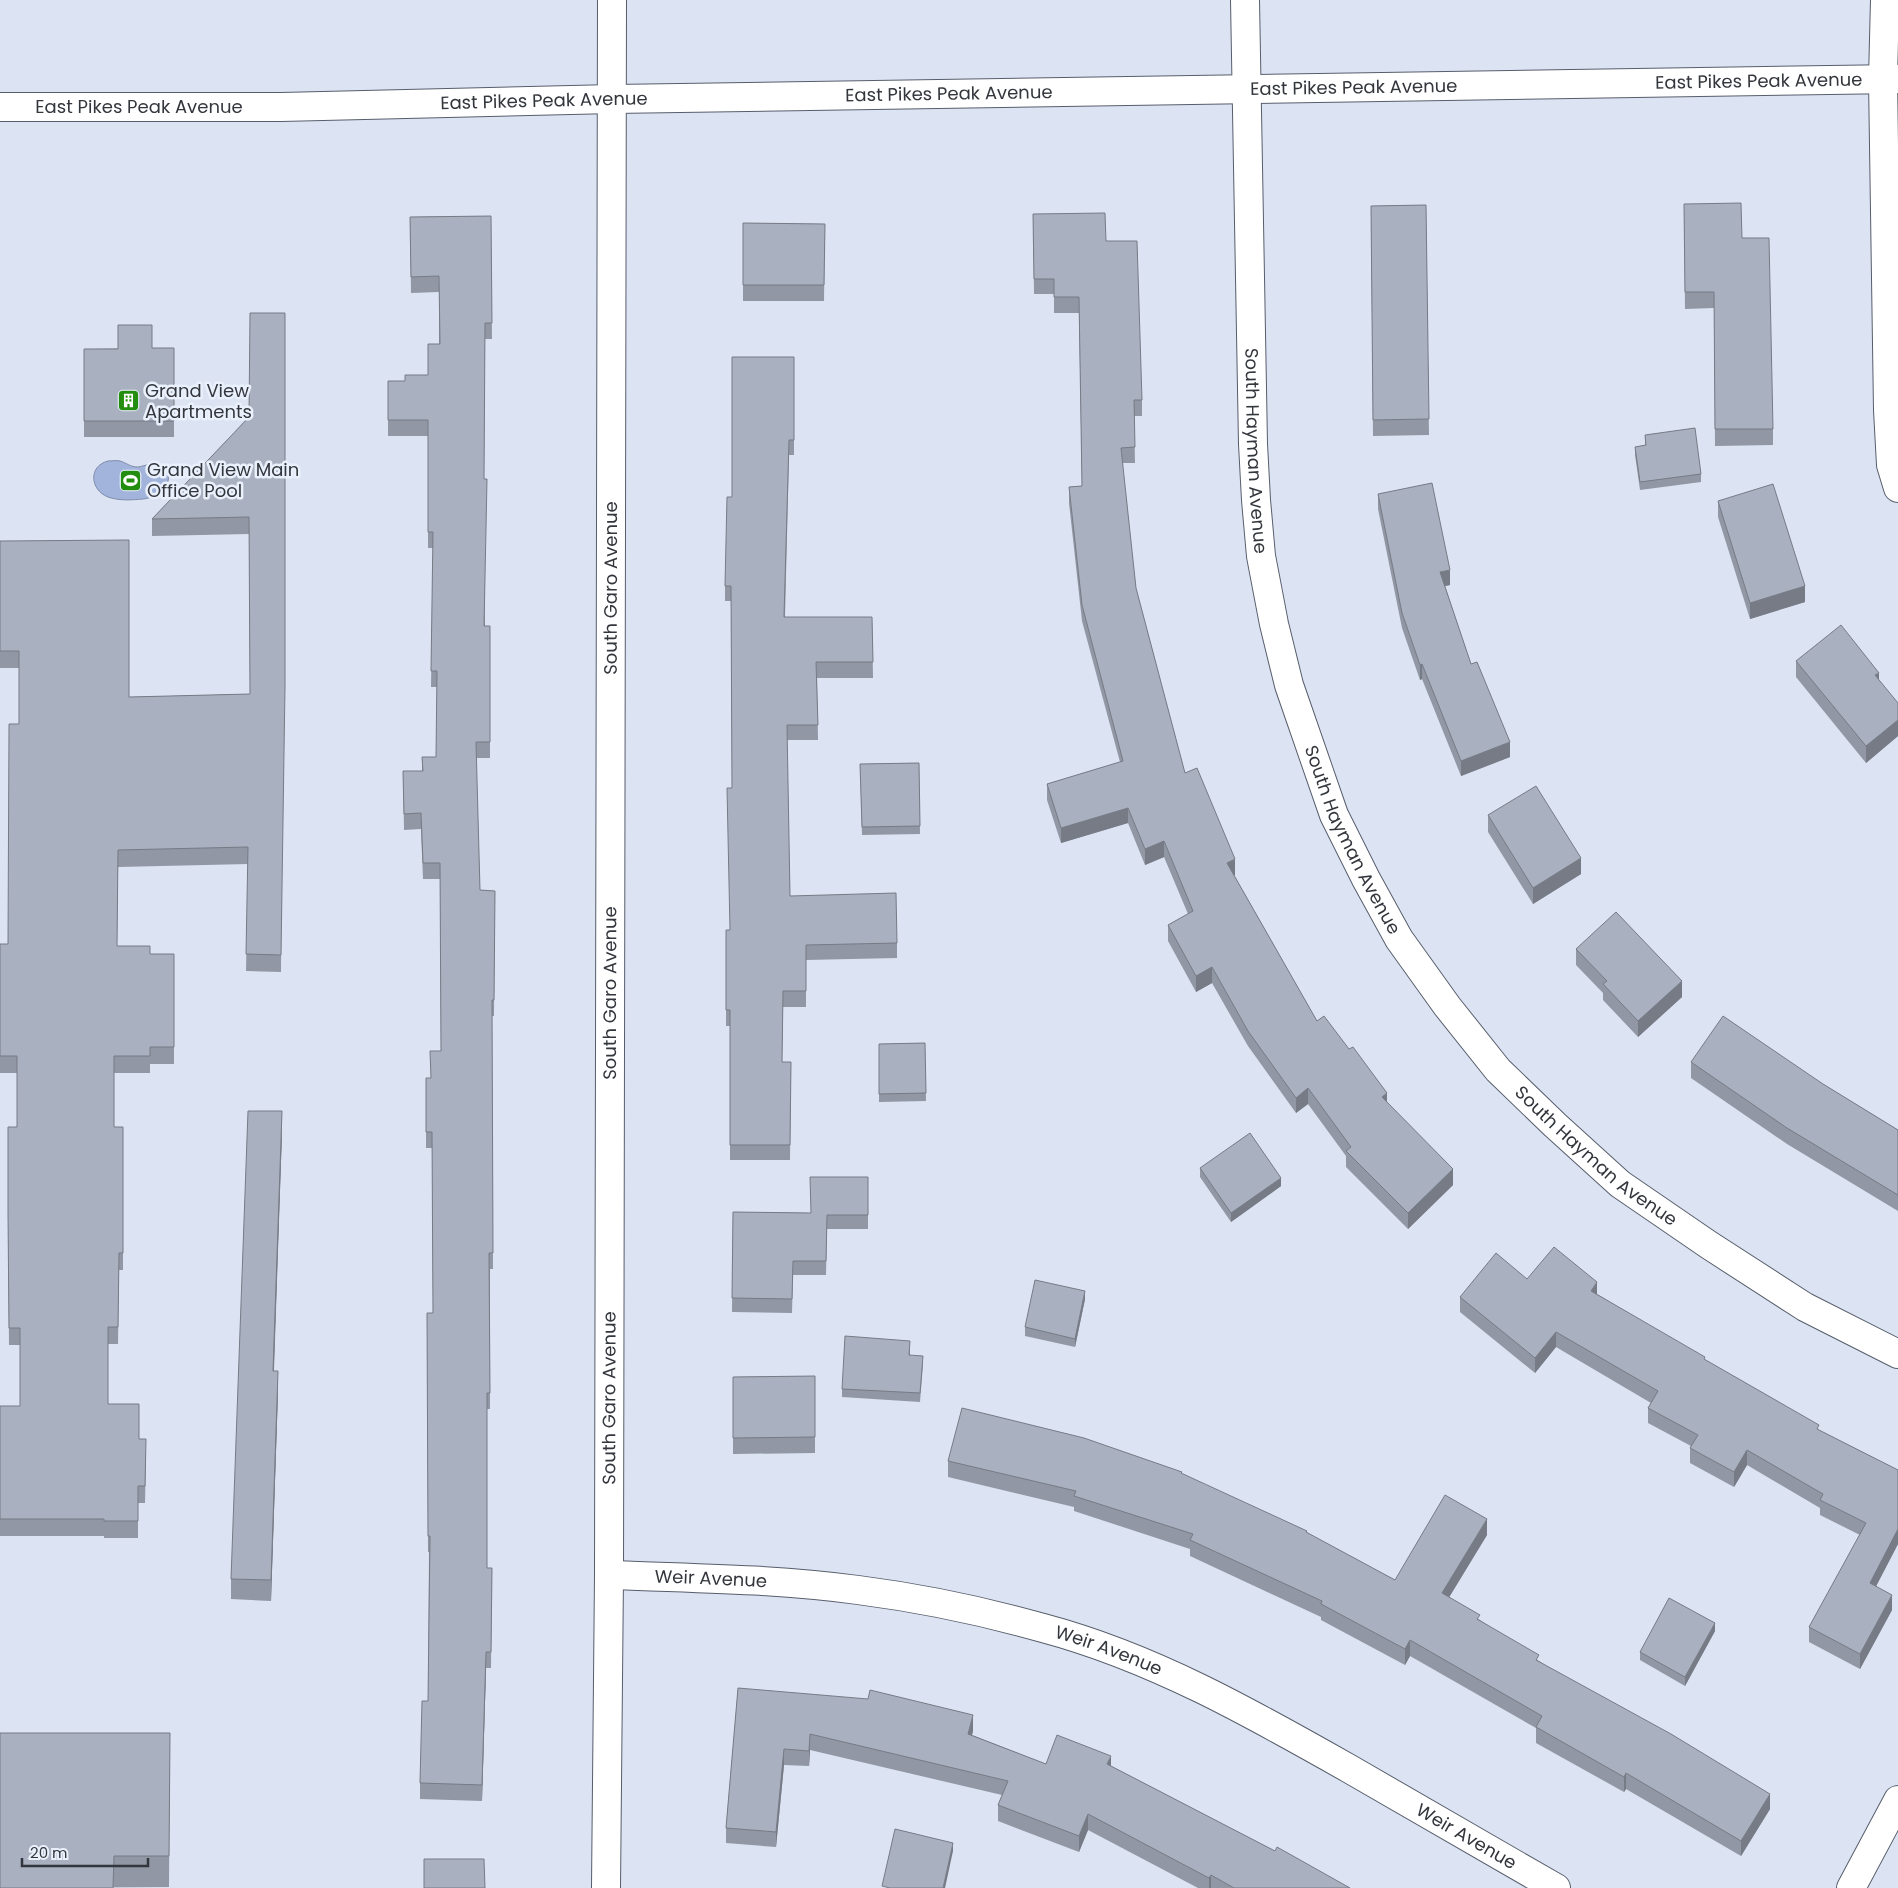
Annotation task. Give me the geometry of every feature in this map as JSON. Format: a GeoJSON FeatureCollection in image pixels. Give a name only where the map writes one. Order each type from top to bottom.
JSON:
{"type":"FeatureCollection","features":[{"type":"Feature","properties":{"kind":"street","name":"South Garo Avenue"},"geometry":{"type":"LineString","coordinates":[[606,1888],[609,1574],[612,0]]}},
{"type":"Feature","properties":{"kind":"street","name":"South Hayman Avenue"},"geometry":{"type":"LineString","coordinates":[[1245,0],[1245,90],[1253,444],[1261,556],[1274,624],[1289,685],[1334,815],[1399,939],[1447,1006],[1498,1070],[1555,1125],[1620,1184],[1709,1245],[1805,1307],[1898,1354]]}},
{"type":"Feature","properties":{"kind":"street"},"geometry":{"type":"LineString","coordinates":[[1885,0],[1891,79],[1888,410],[1891,465],[1898,488]]}},
{"type":"Feature","properties":{"kind":"street","name":"East Pikes Peak Avenue"},"geometry":{"type":"LineString","coordinates":[[0,107],[281,107],[613,99],[1891,79]]}},
{"type":"Feature","properties":{"kind":"street","name":"Weir Avenue"},"geometry":{"type":"LineString","coordinates":[[609,1574],[776,1582],[860,1590],[950,1606],[1045,1628],[1117,1652],[1185,1681],[1255,1715],[1556,1888]]}},
{"type":"Feature","properties":{"kind":"street"},"geometry":{"type":"LineString","coordinates":[[1851,1888],[1898,1800]]}},
{"type":"Feature","properties":{"kind":"water","name":"Grand View Main Office Pool"},"geometry":{"type":"Polygon","coordinates":[[[108,461],[119,461],[135,467],[152,464],[161,466],[166,471],[168,481],[161,491],[149,498],[125,500],[108,497],[102,494],[95,484],[94,473],[97,468],[108,461]]]}},
{"type":"Feature","properties":{"kind":"building"},"geometry":{"type":"Polygon","coordinates":[[[1741,203],[1742,238],[1769,238],[1773,429],[1715,429],[1714,292],[1685,292],[1684,204],[1741,203]]]}},
{"type":"Feature","properties":{"kind":"building"},"geometry":{"type":"Polygon","coordinates":[[[1426,205],[1429,419],[1373,420],[1371,206],[1426,205]]]}},
{"type":"Feature","properties":{"kind":"building"},"geometry":{"type":"Polygon","coordinates":[[[1105,213],[1106,241],[1137,241],[1142,400],[1134,400],[1135,447],[1121,448],[1136,588],[1185,773],[1197,768],[1235,859],[1227,863],[1317,1021],[1324,1016],[1349,1049],[1353,1047],[1387,1093],[1382,1097],[1453,1169],[1408,1213],[1346,1151],[1351,1147],[1308,1088],[1296,1098],[1248,1031],[1212,967],[1196,976],[1168,925],[1193,911],[1164,841],[1145,849],[1128,808],[1061,828],[1047,784],[1123,761],[1082,605],[1069,487],[1082,486],[1079,297],[1054,297],[1054,279],[1034,279],[1033,214],[1105,213]]]}},
{"type":"Feature","properties":{"kind":"building"},"geometry":{"type":"Polygon","coordinates":[[[491,216],[492,323],[485,323],[484,479],[487,479],[484,626],[490,626],[490,742],[476,742],[480,890],[495,891],[494,1000],[492,1000],[493,1253],[489,1253],[490,1393],[487,1393],[487,1568],[492,1568],[491,1652],[486,1652],[482,1785],[420,1783],[422,1701],[428,1701],[430,1536],[428,1536],[427,1313],[433,1313],[432,1132],[426,1132],[426,1078],[431,1078],[430,1051],[441,1051],[440,863],[423,863],[421,813],[404,814],[403,771],[423,771],[422,757],[436,757],[437,671],[431,671],[433,532],[428,532],[428,420],[388,420],[388,381],[405,381],[405,375],[428,375],[428,344],[440,344],[439,276],[411,277],[410,217],[491,216]]]}},
{"type":"Feature","properties":{"kind":"building"},"geometry":{"type":"Polygon","coordinates":[[[743,223],[825,224],[824,285],[743,285],[743,223]]]}},
{"type":"Feature","properties":{"kind":"building"},"geometry":{"type":"Polygon","coordinates":[[[250,313],[285,313],[285,686],[281,955],[246,954],[248,847],[118,850],[117,946],[150,946],[150,954],[174,954],[174,1047],[150,1047],[150,1056],[114,1056],[114,1127],[123,1127],[123,1253],[119,1253],[118,1327],[108,1327],[108,1404],[139,1404],[139,1439],[146,1439],[145,1486],[138,1486],[138,1521],[104,1521],[104,1519],[0,1519],[0,1406],[20,1406],[20,1328],[9,1328],[8,1127],[17,1127],[17,1056],[0,1056],[0,944],[8,944],[9,724],[19,724],[19,651],[0,651],[0,541],[129,540],[129,697],[250,694],[249,517],[152,519],[249,417],[250,313]]]}},
{"type":"Feature","properties":{"kind":"building","name":"Grand View Apartments"},"geometry":{"type":"Polygon","coordinates":[[[118,325],[152,325],[152,348],[174,348],[174,421],[84,421],[84,349],[118,349],[118,325]]]}},
{"type":"Feature","properties":{"kind":"building"},"geometry":{"type":"Polygon","coordinates":[[[732,357],[794,357],[794,440],[789,440],[784,617],[872,617],[873,662],[816,662],[818,725],[787,725],[790,896],[896,893],[897,943],[806,945],[806,991],[783,991],[782,1062],[791,1062],[790,1145],[730,1145],[730,1010],[726,1010],[726,930],[730,930],[727,788],[732,788],[731,586],[725,586],[727,497],[732,497],[732,357]]]}},
{"type":"Feature","properties":{"kind":"building"},"geometry":{"type":"Polygon","coordinates":[[[1695,428],[1701,474],[1640,482],[1635,447],[1646,445],[1645,435],[1695,428]]]}},
{"type":"Feature","properties":{"kind":"building"},"geometry":{"type":"Polygon","coordinates":[[[1432,483],[1450,570],[1440,572],[1471,664],[1477,662],[1510,742],[1461,761],[1422,664],[1420,665],[1402,613],[1378,494],[1432,483]]]}},
{"type":"Feature","properties":{"kind":"building"},"geometry":{"type":"Polygon","coordinates":[[[1773,484],[1805,586],[1750,603],[1718,501],[1773,484]]]}},
{"type":"Feature","properties":{"kind":"building"},"geometry":{"type":"Polygon","coordinates":[[[1841,625],[1879,673],[1875,675],[1898,703],[1898,720],[1866,746],[1796,661],[1841,625]]]}},
{"type":"Feature","properties":{"kind":"building"},"geometry":{"type":"Polygon","coordinates":[[[919,763],[920,826],[862,827],[860,764],[919,763]]]}},
{"type":"Feature","properties":{"kind":"building"},"geometry":{"type":"Polygon","coordinates":[[[1536,786],[1581,858],[1533,888],[1488,815],[1536,786]]]}},
{"type":"Feature","properties":{"kind":"building"},"geometry":{"type":"Polygon","coordinates":[[[1616,912],[1682,981],[1638,1021],[1603,984],[1607,981],[1576,949],[1616,912]]]}},
{"type":"Feature","properties":{"kind":"building"},"geometry":{"type":"Polygon","coordinates":[[[1723,1016],[1823,1084],[1898,1130],[1898,1195],[1787,1128],[1691,1062],[1723,1016]]]}},
{"type":"Feature","properties":{"kind":"building"},"geometry":{"type":"Polygon","coordinates":[[[925,1043],[926,1093],[879,1094],[879,1044],[925,1043]]]}},
{"type":"Feature","properties":{"kind":"building"},"geometry":{"type":"Polygon","coordinates":[[[248,1111],[282,1111],[273,1371],[278,1371],[271,1580],[231,1579],[248,1111]]]}},
{"type":"Feature","properties":{"kind":"building"},"geometry":{"type":"Polygon","coordinates":[[[1250,1133],[1281,1178],[1231,1213],[1200,1168],[1250,1133]]]}},
{"type":"Feature","properties":{"kind":"building"},"geometry":{"type":"Polygon","coordinates":[[[810,1177],[868,1177],[868,1215],[827,1215],[826,1261],[793,1261],[792,1299],[732,1298],[733,1212],[811,1213],[810,1177]]]}},
{"type":"Feature","properties":{"kind":"building"},"geometry":{"type":"Polygon","coordinates":[[[1554,1247],[1597,1282],[1591,1291],[1819,1425],[1817,1429],[1898,1470],[1898,1529],[1870,1583],[1892,1595],[1860,1654],[1809,1627],[1866,1523],[1820,1500],[1823,1494],[1747,1450],[1734,1472],[1690,1448],[1698,1435],[1648,1408],[1658,1391],[1556,1332],[1535,1358],[1460,1297],[1496,1253],[1527,1279],[1554,1247]]]}},
{"type":"Feature","properties":{"kind":"building"},"geometry":{"type":"Polygon","coordinates":[[[1035,1280],[1085,1291],[1075,1339],[1025,1327],[1035,1280]]]}},
{"type":"Feature","properties":{"kind":"building"},"geometry":{"type":"Polygon","coordinates":[[[845,1336],[910,1341],[909,1355],[923,1356],[920,1393],[842,1389],[845,1336]]]}},
{"type":"Feature","properties":{"kind":"building"},"geometry":{"type":"Polygon","coordinates":[[[815,1376],[815,1437],[733,1438],[733,1377],[815,1376]]]}},
{"type":"Feature","properties":{"kind":"building"},"geometry":{"type":"Polygon","coordinates":[[[962,1408],[1084,1438],[1182,1472],[1307,1531],[1395,1580],[1445,1495],[1487,1519],[1442,1593],[1480,1615],[1477,1619],[1539,1655],[1536,1660],[1671,1734],[1770,1794],[1741,1841],[1626,1773],[1624,1777],[1536,1727],[1542,1716],[1410,1640],[1405,1649],[1321,1604],[1322,1601],[1190,1540],[1193,1534],[1074,1496],[1076,1491],[948,1461],[962,1408]]]}},
{"type":"Feature","properties":{"kind":"building"},"geometry":{"type":"Polygon","coordinates":[[[1669,1598],[1715,1623],[1685,1677],[1640,1652],[1669,1598]]]}},
{"type":"Feature","properties":{"kind":"building"},"geometry":{"type":"Polygon","coordinates":[[[738,1688],[868,1699],[870,1690],[973,1715],[968,1734],[1046,1764],[1057,1735],[1111,1756],[1107,1764],[1275,1851],[1277,1847],[1350,1888],[1234,1888],[1211,1875],[1209,1878],[1088,1814],[1079,1836],[998,1805],[1008,1781],[810,1734],[809,1751],[784,1749],[776,1832],[726,1828],[738,1688]]]}},
{"type":"Feature","properties":{"kind":"building"},"geometry":{"type":"Polygon","coordinates":[[[0,1733],[170,1733],[169,1856],[114,1856],[113,1888],[0,1888],[0,1733]]]}},
{"type":"Feature","properties":{"kind":"building"},"geometry":{"type":"Polygon","coordinates":[[[895,1829],[953,1843],[943,1888],[890,1888],[882,1886],[895,1829]]]}},
{"type":"Feature","properties":{"kind":"building"},"geometry":{"type":"Polygon","coordinates":[[[424,1859],[484,1859],[485,1888],[424,1888],[424,1859]]]}},
{"type":"Feature","properties":{"kind":"place","name":"Grand View Apartments"},"geometry":{"type":"Point","coordinates":[129,401]}},
{"type":"Feature","properties":{"kind":"place","name":"Grand View Main Office Pool"},"geometry":{"type":"Point","coordinates":[131,480]}}]}
